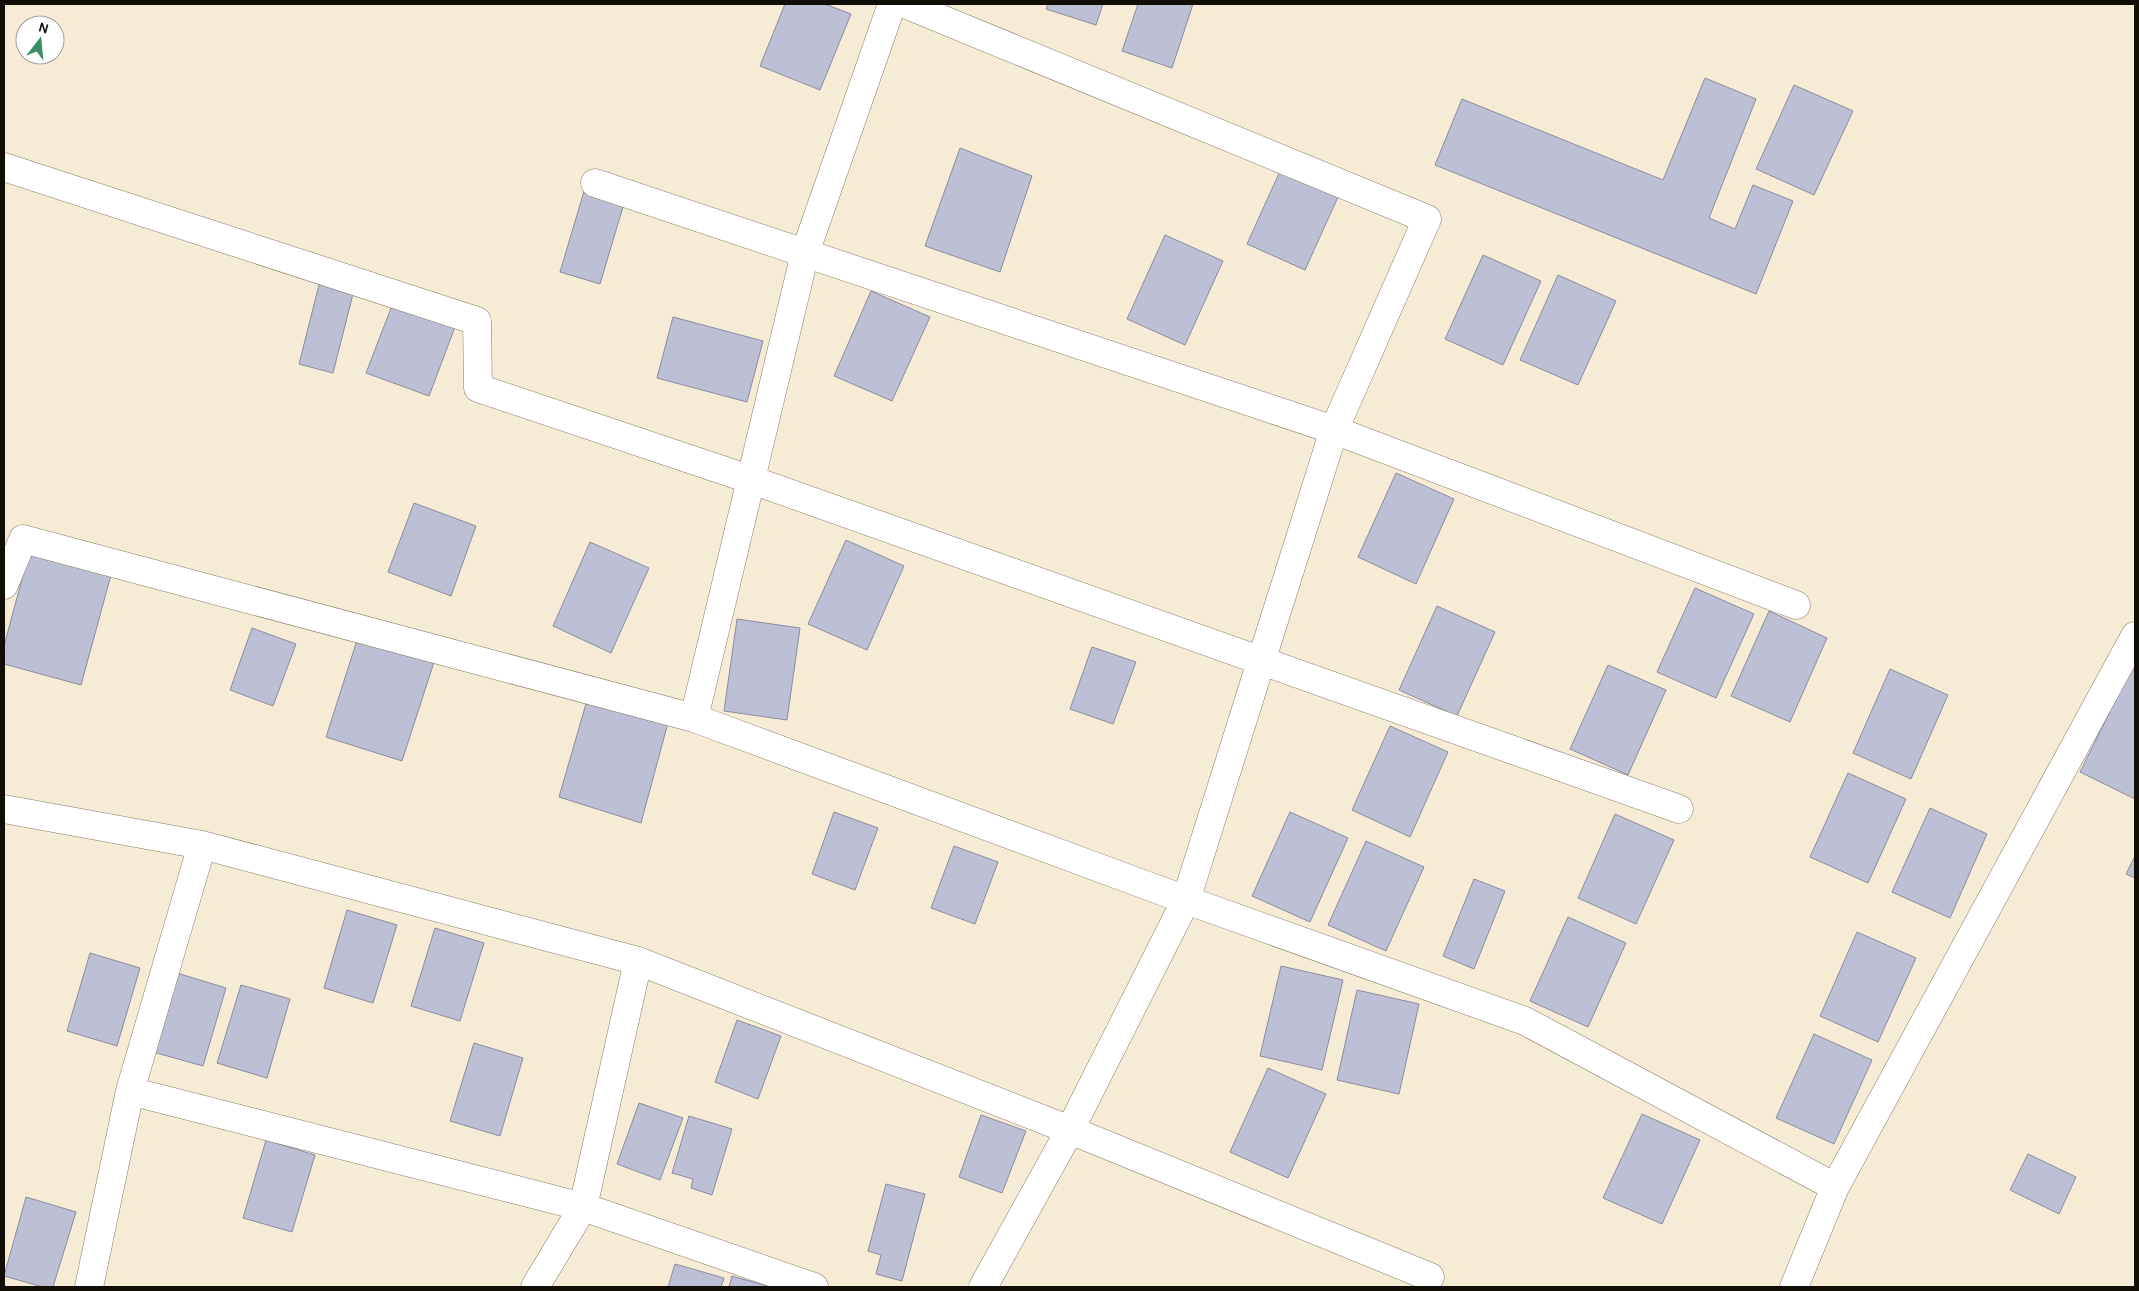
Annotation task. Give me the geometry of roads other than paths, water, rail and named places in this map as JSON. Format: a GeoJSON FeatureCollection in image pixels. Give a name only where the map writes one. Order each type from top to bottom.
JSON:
{"type":"FeatureCollection","features":[{"type":"Feature","properties":{"kind":"street"},"geometry":{"type":"LineString","coordinates":[[694,718],[805,253],[892,4]]}},
{"type":"Feature","properties":{"kind":"street"},"geometry":{"type":"LineString","coordinates":[[905,4],[1427,219],[1334,430],[1186,900],[1070,1130],[983,1287]]}},
{"type":"Feature","properties":{"kind":"street"},"geometry":{"type":"LineString","coordinates":[[4,167],[477,321],[478,388],[752,480],[1678,809]]}},
{"type":"Feature","properties":{"kind":"street"},"geometry":{"type":"LineString","coordinates":[[595,183],[1334,430],[1796,604]]}},
{"type":"Feature","properties":{"kind":"street"},"geometry":{"type":"LineString","coordinates":[[4,585],[23,539],[694,718],[1186,900],[1525,1021],[1835,1187]]}},
{"type":"Feature","properties":{"kind":"street"},"geometry":{"type":"LineString","coordinates":[[1794,1287],[1835,1187],[2135,636]]}},
{"type":"Feature","properties":{"kind":"street"},"geometry":{"type":"LineString","coordinates":[[4,809],[202,845],[638,961],[1070,1130],[1430,1277]]}},
{"type":"Feature","properties":{"kind":"street"},"geometry":{"type":"LineString","coordinates":[[89,1287],[130,1091],[202,845]]}},
{"type":"Feature","properties":{"kind":"street"},"geometry":{"type":"LineString","coordinates":[[535,1287],[583,1206],[638,961]]}},
{"type":"Feature","properties":{"kind":"street"},"geometry":{"type":"LineString","coordinates":[[130,1091],[583,1206],[814,1287]]}}]}
